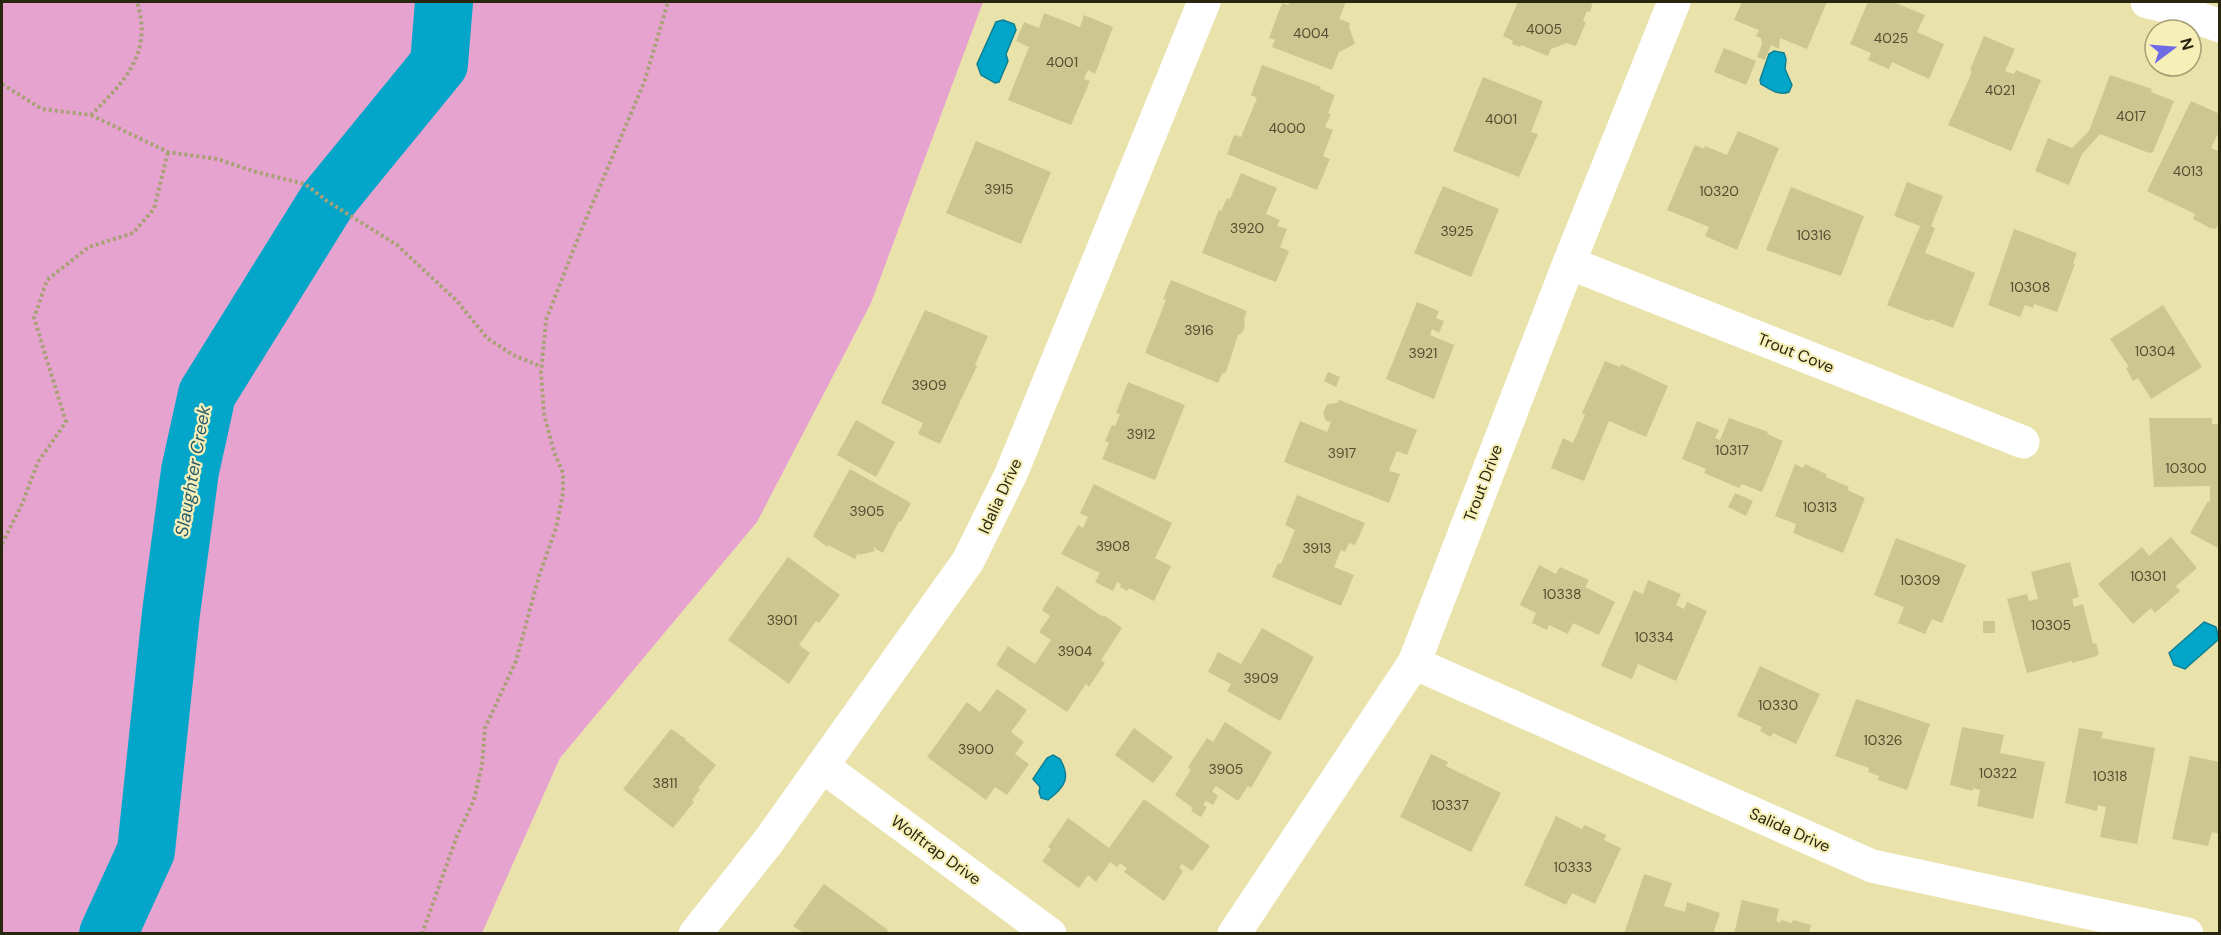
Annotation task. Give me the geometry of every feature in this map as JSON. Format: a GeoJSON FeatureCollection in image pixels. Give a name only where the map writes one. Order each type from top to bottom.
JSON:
{"type":"FeatureCollection","features":[{"type":"Feature","properties":{"kind":"street","name":"Idalia Drive"},"geometry":{"type":"LineString","coordinates":[[695,933],[768,842],[968,561],[1011,474],[1204,2]]}},
{"type":"Feature","properties":{"kind":"street","name":"Trout Drive"},"geometry":{"type":"LineString","coordinates":[[1234,933],[1414,663],[1569,263],[1674,2]]}},
{"type":"Feature","properties":{"kind":"street"},"geometry":{"type":"LineString","coordinates":[[2147,2],[2220,26]]}},
{"type":"Feature","properties":{"kind":"street","name":"Trout Cove"},"geometry":{"type":"LineString","coordinates":[[1569,263],[2023,442]]}},
{"type":"Feature","properties":{"kind":"street","name":"Salida Drive"},"geometry":{"type":"LineString","coordinates":[[1414,663],[1872,866],[2187,933]]}},
{"type":"Feature","properties":{"kind":"street","name":"Wolftrap Drive"},"geometry":{"type":"LineString","coordinates":[[822,766],[1050,933]]}},
{"type":"Feature","properties":{"kind":"path"},"geometry":{"type":"LineString","coordinates":[[91,115],[121,85],[133,65],[142,40],[141,16],[137,2]]}},
{"type":"Feature","properties":{"kind":"path"},"geometry":{"type":"LineString","coordinates":[[423,933],[436,892],[474,800],[482,765],[485,728],[516,661],[539,576],[556,528],[563,493],[562,473],[544,414],[542,367],[546,320],[584,223],[644,83],[668,2]]}},
{"type":"Feature","properties":{"kind":"path"},"geometry":{"type":"LineString","coordinates":[[2,84],[42,109],[91,115],[168,152],[217,159],[256,172],[305,184],[327,201],[397,245],[456,301],[487,338],[513,356],[542,367]]}},
{"type":"Feature","properties":{"kind":"path"},"geometry":{"type":"LineString","coordinates":[[2,544],[22,504],[38,462],[66,422],[34,318],[47,280],[89,247],[133,233],[154,209],[168,152]]}},
{"type":"Feature","properties":{"kind":"shaded area"},"geometry":{"type":"Polygon","coordinates":[[[2,2],[983,2],[871,303],[757,522],[560,758],[482,933],[2,933],[2,2]]]}},
{"type":"Feature","properties":{"kind":"water"},"geometry":{"type":"Polygon","coordinates":[[[1003,20],[1014,24],[1016,30],[1006,54],[1008,61],[999,82],[995,83],[981,75],[977,64],[996,22],[1003,20]]]}},
{"type":"Feature","properties":{"kind":"water"},"geometry":{"type":"Polygon","coordinates":[[[1774,51],[1784,53],[1785,69],[1792,85],[1789,92],[1778,93],[1761,84],[1760,80],[1769,54],[1774,51]]]}},
{"type":"Feature","properties":{"kind":"water"},"geometry":{"type":"Polygon","coordinates":[[[2204,622],[2216,627],[2219,639],[2185,669],[2174,665],[2169,653],[2204,622]]]}},
{"type":"Feature","properties":{"kind":"water"},"geometry":{"type":"Polygon","coordinates":[[[1053,755],[1060,759],[1066,777],[1059,791],[1048,800],[1041,798],[1040,787],[1033,779],[1047,758],[1053,755]]]}},
{"type":"Feature","properties":{"kind":"building"},"geometry":{"type":"Polygon","coordinates":[[[1290,2],[1346,2],[1339,19],[1350,23],[1349,27],[1355,44],[1339,52],[1332,70],[1272,47],[1275,40],[1269,38],[1282,3],[1288,5],[1290,2]]]}},
{"type":"Feature","properties":{"kind":"building"},"geometry":{"type":"Polygon","coordinates":[[[1518,2],[1593,2],[1590,12],[1587,11],[1583,21],[1586,22],[1576,46],[1567,43],[1551,49],[1548,56],[1521,45],[1520,47],[1512,44],[1513,41],[1503,36],[1518,2]]]}},
{"type":"Feature","properties":{"kind":"building"},"geometry":{"type":"Polygon","coordinates":[[[1742,2],[1827,2],[1807,49],[1780,38],[1779,49],[1771,45],[1765,60],[1757,57],[1762,44],[1761,38],[1756,36],[1759,30],[1734,20],[1742,2]]]}},
{"type":"Feature","properties":{"kind":"building"},"geometry":{"type":"Polygon","coordinates":[[[1868,2],[1893,2],[1925,15],[1917,32],[1944,44],[1929,79],[1892,62],[1889,69],[1868,60],[1871,53],[1850,44],[1868,2]]]}},
{"type":"Feature","properties":{"kind":"building"},"geometry":{"type":"Polygon","coordinates":[[[1044,13],[1080,27],[1084,15],[1113,27],[1095,74],[1088,70],[1084,79],[1090,81],[1071,125],[1008,100],[1029,47],[1016,41],[1024,22],[1039,28],[1044,13]]]}},
{"type":"Feature","properties":{"kind":"building"},"geometry":{"type":"Polygon","coordinates":[[[1984,36],[2015,49],[2005,71],[2014,74],[2016,70],[2041,80],[2011,151],[1948,125],[1969,79],[1972,71],[1970,70],[1984,36]]]}},
{"type":"Feature","properties":{"kind":"building"},"geometry":{"type":"Polygon","coordinates":[[[1724,48],[1756,61],[1746,85],[1714,72],[1724,48]]]}},
{"type":"Feature","properties":{"kind":"building"},"geometry":{"type":"Polygon","coordinates":[[[1262,65],[1321,87],[1320,89],[1335,95],[1328,113],[1331,114],[1325,127],[1333,130],[1323,156],[1330,159],[1317,190],[1227,154],[1234,135],[1241,137],[1257,98],[1251,95],[1262,65]]]}},
{"type":"Feature","properties":{"kind":"building"},"geometry":{"type":"Polygon","coordinates":[[[2110,75],[2152,89],[2151,92],[2174,101],[2153,152],[2149,153],[2100,134],[2082,154],[2069,185],[2035,171],[2048,138],[2072,148],[2089,131],[2110,75]]]}},
{"type":"Feature","properties":{"kind":"building"},"geometry":{"type":"Polygon","coordinates":[[[1483,77],[1543,101],[1531,132],[1538,134],[1519,177],[1453,151],[1483,77]]]}},
{"type":"Feature","properties":{"kind":"building"},"geometry":{"type":"Polygon","coordinates":[[[2191,101],[2220,114],[2220,130],[2211,148],[2218,151],[2220,147],[2220,221],[2216,229],[2193,219],[2195,214],[2147,191],[2191,101]]]}},
{"type":"Feature","properties":{"kind":"building"},"geometry":{"type":"Polygon","coordinates":[[[1738,131],[1779,148],[1737,250],[1705,236],[1709,227],[1667,210],[1695,145],[1704,149],[1705,146],[1727,155],[1738,131]]]}},
{"type":"Feature","properties":{"kind":"building"},"geometry":{"type":"Polygon","coordinates":[[[976,141],[1051,172],[1021,244],[946,213],[976,141]]]}},
{"type":"Feature","properties":{"kind":"building"},"geometry":{"type":"Polygon","coordinates":[[[1241,173],[1277,188],[1266,214],[1280,220],[1277,226],[1287,229],[1280,247],[1289,251],[1276,282],[1202,253],[1219,210],[1221,211],[1227,198],[1230,199],[1241,173]]]}},
{"type":"Feature","properties":{"kind":"building"},"geometry":{"type":"Polygon","coordinates":[[[1907,182],[1943,196],[1931,226],[1935,228],[1925,253],[1975,273],[1953,328],[1887,305],[1920,226],[1894,216],[1907,182]]]}},
{"type":"Feature","properties":{"kind":"building"},"geometry":{"type":"Polygon","coordinates":[[[1443,186],[1499,209],[1471,277],[1414,253],[1443,186]]]}},
{"type":"Feature","properties":{"kind":"building"},"geometry":{"type":"Polygon","coordinates":[[[1791,187],[1864,216],[1841,276],[1766,250],[1791,187]]]}},
{"type":"Feature","properties":{"kind":"building"},"geometry":{"type":"Polygon","coordinates":[[[2014,229],[2077,253],[2057,312],[2034,304],[2033,308],[2025,305],[2020,317],[1988,305],[2014,229]]]}},
{"type":"Feature","properties":{"kind":"building"},"geometry":{"type":"Polygon","coordinates":[[[1171,280],[1247,311],[1244,319],[1245,326],[1242,333],[1238,335],[1226,372],[1222,374],[1218,383],[1145,353],[1166,300],[1163,299],[1171,280]]]}},
{"type":"Feature","properties":{"kind":"building"},"geometry":{"type":"Polygon","coordinates":[[[1417,302],[1439,311],[1436,318],[1444,321],[1439,333],[1432,329],[1430,335],[1454,345],[1434,399],[1386,379],[1417,302]]]}},
{"type":"Feature","properties":{"kind":"building"},"geometry":{"type":"Polygon","coordinates":[[[2163,305],[2202,367],[2151,399],[2138,378],[2133,381],[2126,368],[2129,367],[2110,339],[2163,305]]]}},
{"type":"Feature","properties":{"kind":"building"},"geometry":{"type":"Polygon","coordinates":[[[925,310],[988,336],[975,365],[977,366],[940,444],[918,434],[923,423],[881,403],[925,310]]]}},
{"type":"Feature","properties":{"kind":"building"},"geometry":{"type":"Polygon","coordinates":[[[1605,361],[1620,367],[1621,364],[1668,386],[1646,437],[1609,421],[1584,481],[1551,468],[1563,438],[1573,443],[1585,415],[1582,413],[1605,361]]]}},
{"type":"Feature","properties":{"kind":"building"},"geometry":{"type":"Polygon","coordinates":[[[1328,372],[1340,377],[1336,387],[1324,381],[1328,372]]]}},
{"type":"Feature","properties":{"kind":"building"},"geometry":{"type":"Polygon","coordinates":[[[1128,382],[1185,405],[1155,480],[1102,459],[1109,443],[1105,441],[1120,414],[1116,413],[1128,382]]]}},
{"type":"Feature","properties":{"kind":"building"},"geometry":{"type":"Polygon","coordinates":[[[1339,400],[1417,430],[1407,455],[1397,451],[1389,471],[1400,474],[1389,503],[1284,462],[1300,421],[1327,432],[1331,422],[1326,421],[1323,413],[1327,404],[1337,403],[1339,400]]]}},
{"type":"Feature","properties":{"kind":"building"},"geometry":{"type":"Polygon","coordinates":[[[1729,418],[1768,432],[1767,434],[1783,441],[1762,492],[1742,484],[1739,488],[1704,473],[1706,469],[1682,459],[1697,421],[1719,430],[1715,438],[1720,440],[1729,418]]]}},
{"type":"Feature","properties":{"kind":"building"},"geometry":{"type":"Polygon","coordinates":[[[2149,418],[2212,418],[2212,424],[2220,424],[2220,549],[2190,533],[2208,501],[2210,503],[2210,486],[2154,487],[2149,418]]]}},
{"type":"Feature","properties":{"kind":"building"},"geometry":{"type":"Polygon","coordinates":[[[856,420],[895,442],[876,477],[837,455],[856,420]]]}},
{"type":"Feature","properties":{"kind":"building"},"geometry":{"type":"Polygon","coordinates":[[[1795,464],[1803,468],[1805,464],[1826,474],[1826,477],[1849,487],[1847,490],[1865,498],[1843,553],[1793,533],[1796,524],[1775,516],[1795,464]]]}},
{"type":"Feature","properties":{"kind":"building"},"geometry":{"type":"Polygon","coordinates":[[[850,469],[911,503],[883,553],[873,547],[875,551],[859,555],[858,553],[855,559],[828,545],[827,547],[813,536],[850,469]]]}},
{"type":"Feature","properties":{"kind":"building"},"geometry":{"type":"Polygon","coordinates":[[[1094,484],[1172,523],[1155,558],[1171,566],[1154,601],[1129,588],[1127,591],[1117,582],[1113,591],[1095,582],[1100,573],[1061,554],[1078,525],[1083,528],[1088,517],[1080,513],[1094,484]]]}},
{"type":"Feature","properties":{"kind":"building"},"geometry":{"type":"Polygon","coordinates":[[[1735,493],[1753,501],[1746,516],[1728,507],[1735,493]]]}},
{"type":"Feature","properties":{"kind":"building"},"geometry":{"type":"Polygon","coordinates":[[[1297,495],[1365,523],[1355,545],[1349,543],[1345,552],[1341,550],[1334,567],[1354,575],[1341,606],[1272,577],[1278,563],[1281,564],[1295,530],[1285,525],[1297,495]]]}},
{"type":"Feature","properties":{"kind":"building"},"geometry":{"type":"Polygon","coordinates":[[[2171,537],[2197,568],[2176,586],[2180,591],[2155,613],[2151,608],[2133,624],[2098,584],[2142,547],[2149,556],[2171,537]]]}},
{"type":"Feature","properties":{"kind":"building"},"geometry":{"type":"Polygon","coordinates":[[[1896,538],[1966,565],[1942,623],[1932,619],[1925,634],[1898,623],[1904,607],[1874,595],[1896,538]]]}},
{"type":"Feature","properties":{"kind":"building"},"geometry":{"type":"Polygon","coordinates":[[[788,557],[840,595],[819,623],[816,621],[799,645],[810,653],[789,684],[728,640],[788,557]]]}},
{"type":"Feature","properties":{"kind":"building"},"geometry":{"type":"Polygon","coordinates":[[[2070,562],[2079,597],[2072,599],[2074,607],[2083,604],[2093,644],[2096,643],[2099,654],[2072,663],[2072,661],[2027,673],[2007,599],[2027,594],[2029,601],[2038,599],[2031,572],[2070,562]]]}},
{"type":"Feature","properties":{"kind":"building"},"geometry":{"type":"Polygon","coordinates":[[[1539,565],[1556,574],[1560,567],[1589,580],[1585,587],[1615,602],[1599,635],[1573,623],[1568,634],[1549,625],[1547,630],[1532,623],[1536,613],[1520,605],[1539,565]]]}},
{"type":"Feature","properties":{"kind":"building"},"geometry":{"type":"Polygon","coordinates":[[[1648,580],[1681,594],[1676,605],[1684,609],[1687,602],[1707,611],[1676,681],[1638,664],[1632,679],[1601,666],[1634,590],[1643,594],[1648,580]]]}},
{"type":"Feature","properties":{"kind":"building"},"geometry":{"type":"Polygon","coordinates":[[[1057,586],[1122,628],[1101,660],[1105,663],[1089,687],[1086,684],[1067,712],[996,665],[1008,646],[1035,664],[1051,640],[1039,632],[1050,616],[1042,610],[1057,586]]]}},
{"type":"Feature","properties":{"kind":"building"},"geometry":{"type":"Polygon","coordinates":[[[1983,621],[1995,621],[1995,633],[1983,633],[1983,621]]]}},
{"type":"Feature","properties":{"kind":"building"},"geometry":{"type":"Polygon","coordinates":[[[1262,628],[1314,657],[1280,721],[1227,691],[1231,684],[1208,672],[1218,652],[1241,664],[1262,628]]]}},
{"type":"Feature","properties":{"kind":"building"},"geometry":{"type":"Polygon","coordinates":[[[1760,666],[1820,694],[1796,744],[1773,733],[1771,737],[1760,731],[1762,727],[1737,716],[1760,666]]]}},
{"type":"Feature","properties":{"kind":"building"},"geometry":{"type":"Polygon","coordinates":[[[997,689],[1027,710],[1011,732],[1024,742],[1015,754],[1029,764],[1007,795],[995,787],[986,800],[927,757],[967,702],[980,712],[997,689]]]}},
{"type":"Feature","properties":{"kind":"building"},"geometry":{"type":"Polygon","coordinates":[[[1856,699],[1930,724],[1907,790],[1878,780],[1879,776],[1868,772],[1869,768],[1835,756],[1856,699]]]}},
{"type":"Feature","properties":{"kind":"building"},"geometry":{"type":"Polygon","coordinates":[[[1225,722],[1272,752],[1251,788],[1248,786],[1238,801],[1216,786],[1212,791],[1218,796],[1213,805],[1206,801],[1203,805],[1207,807],[1201,817],[1191,811],[1193,808],[1175,795],[1191,770],[1188,767],[1207,738],[1213,742],[1225,722]]]}},
{"type":"Feature","properties":{"kind":"building"},"geometry":{"type":"Polygon","coordinates":[[[1962,727],[2004,735],[2000,753],[2045,762],[2033,819],[1977,806],[1980,790],[1973,788],[1973,791],[1950,785],[1962,727]]]}},
{"type":"Feature","properties":{"kind":"building"},"geometry":{"type":"Polygon","coordinates":[[[1134,728],[1173,757],[1153,783],[1115,755],[1134,728]]]}},
{"type":"Feature","properties":{"kind":"building"},"geometry":{"type":"Polygon","coordinates":[[[2079,728],[2103,732],[2101,738],[2155,748],[2137,844],[2100,837],[2106,807],[2098,805],[2097,811],[2065,803],[2079,728]]]}},
{"type":"Feature","properties":{"kind":"building"},"geometry":{"type":"Polygon","coordinates":[[[671,729],[716,765],[698,788],[700,789],[692,800],[694,802],[673,828],[623,789],[671,729]]]}},
{"type":"Feature","properties":{"kind":"building"},"geometry":{"type":"Polygon","coordinates":[[[1431,754],[1448,762],[1446,766],[1501,793],[1471,852],[1400,817],[1431,754]]]}},
{"type":"Feature","properties":{"kind":"building"},"geometry":{"type":"Polygon","coordinates":[[[2190,756],[2220,762],[2220,834],[2212,832],[2208,846],[2172,839],[2190,756]]]}},
{"type":"Feature","properties":{"kind":"building"},"geometry":{"type":"Polygon","coordinates":[[[1144,799],[1210,846],[1192,871],[1182,864],[1179,867],[1183,871],[1164,901],[1124,872],[1127,868],[1120,863],[1117,867],[1110,862],[1096,882],[1088,875],[1079,888],[1042,861],[1051,849],[1048,847],[1068,818],[1109,848],[1144,799]]]}},
{"type":"Feature","properties":{"kind":"building"},"geometry":{"type":"Polygon","coordinates":[[[1556,816],[1582,829],[1585,825],[1606,835],[1604,840],[1621,848],[1595,904],[1572,893],[1566,905],[1524,885],[1556,816]]]}},
{"type":"Feature","properties":{"kind":"building"},"geometry":{"type":"Polygon","coordinates":[[[1644,874],[1672,883],[1664,906],[1685,912],[1687,902],[1720,913],[1713,934],[1624,934],[1644,874]]]}},
{"type":"Feature","properties":{"kind":"building"},"geometry":{"type":"Polygon","coordinates":[[[824,884],[888,930],[886,934],[801,934],[802,932],[793,926],[824,884]]]}},
{"type":"Feature","properties":{"kind":"building"},"geometry":{"type":"Polygon","coordinates":[[[1742,900],[1779,909],[1776,921],[1781,923],[1781,920],[1792,923],[1793,920],[1811,925],[1809,934],[1734,934],[1742,900]]]}},
{"type":"Feature","properties":{"kind":"waterway","name":"Slaughter Creek"},"geometry":{"type":"LineString","coordinates":[[108,934],[146,851],[171,613],[190,471],[207,394],[327,201],[439,64],[444,2]]}}]}
